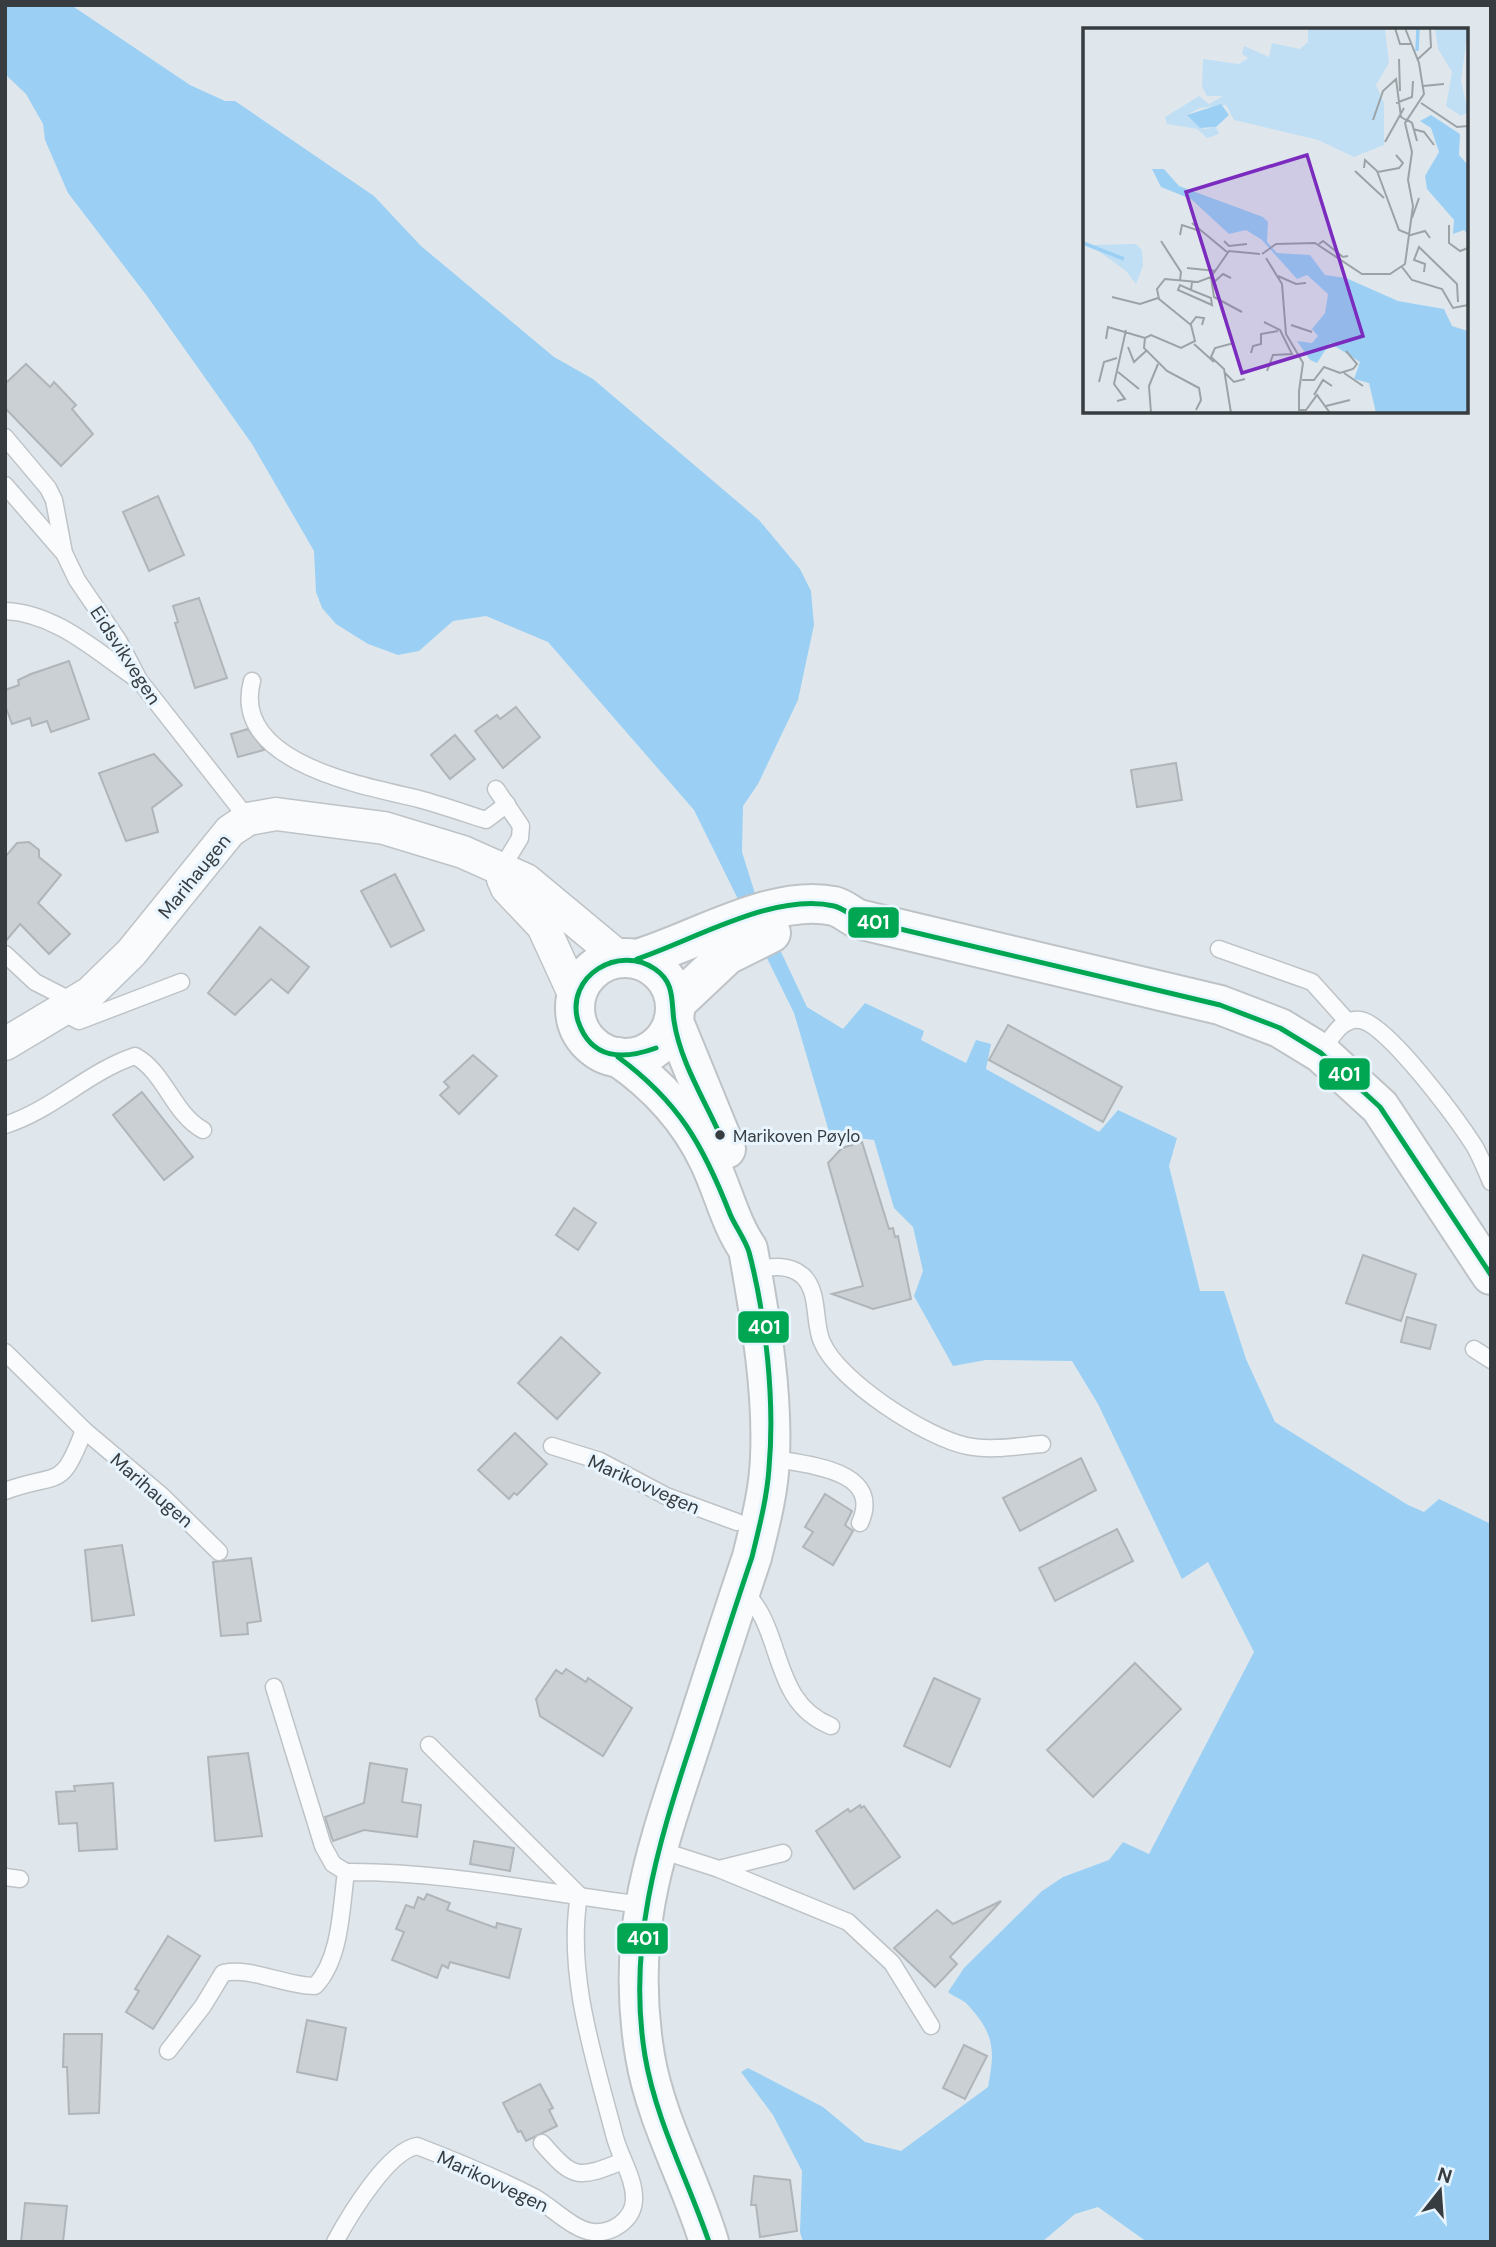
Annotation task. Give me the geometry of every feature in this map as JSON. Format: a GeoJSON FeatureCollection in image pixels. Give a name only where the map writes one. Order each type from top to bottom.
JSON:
{"type":"FeatureCollection","features":[{"type":"Feature","properties":{"kind":"main road"},"geometry":{"type":"LineString","coordinates":[[812,908],[797,925],[766,935],[727,954],[681,1003],[656,1048],[644,1055],[626,1059],[608,1055],[593,1046],[582,1033],[576,1016],[576,998],[583,982],[594,969],[642,956],[756,914],[812,908],[845,926],[858,919],[1220,1005],[1280,1028],[1321,1053],[1380,1107],[1491,1275]]}},
{"type":"Feature","properties":{"kind":"main road"},"geometry":{"type":"LineString","coordinates":[[642,956],[665,978],[681,1003],[756,1231],[750,1259]]}},
{"type":"Feature","properties":{"kind":"main road"},"geometry":{"type":"LineString","coordinates":[[618,1057],[644,1075],[678,1108],[709,1159],[750,1259],[769,1371],[771,1458],[764,1508],[741,1589],[657,1849],[643,1905],[638,1955],[639,2007],[645,2058],[658,2108],[709,2242]]}},
{"type":"Feature","properties":{"kind":"street","name":"Marihaugen"},"geometry":{"type":"LineString","coordinates":[[5,1044],[68,1007],[131,953],[202,862],[230,831],[248,819],[276,814],[384,828],[463,852],[500,871],[526,880],[642,956]]}},
{"type":"Feature","properties":{"kind":"street"},"geometry":{"type":"LineString","coordinates":[[500,871],[506,888],[543,926],[576,998]]}},
{"type":"Feature","properties":{"kind":"lane","name":"Eidsvikvegen"},"geometry":{"type":"LineString","coordinates":[[5,437],[48,488],[54,500],[64,553],[76,580],[118,640],[139,680],[248,819]]}},
{"type":"Feature","properties":{"kind":"lane","name":"Eidsvikvegen"},"geometry":{"type":"LineString","coordinates":[[5,485],[64,553]]}},
{"type":"Feature","properties":{"kind":"lane"},"geometry":{"type":"LineString","coordinates":[[5,611],[50,623],[88,643],[139,680]]}},
{"type":"Feature","properties":{"kind":"lane"},"geometry":{"type":"LineString","coordinates":[[252,681],[248,693],[257,723],[269,741],[298,763],[372,789],[486,820],[507,804]]}},
{"type":"Feature","properties":{"kind":"lane"},"geometry":{"type":"LineString","coordinates":[[496,789],[522,826],[520,838],[500,871]]}},
{"type":"Feature","properties":{"kind":"lane"},"geometry":{"type":"LineString","coordinates":[[1219,949],[1312,982],[1348,1022]]}},
{"type":"Feature","properties":{"kind":"lane"},"geometry":{"type":"LineString","coordinates":[[5,954],[35,982],[68,1007],[79,1021],[181,982]]}},
{"type":"Feature","properties":{"kind":"lane"},"geometry":{"type":"LineString","coordinates":[[1321,1053],[1338,1029],[1348,1022],[1360,1020],[1377,1026],[1448,1107],[1476,1150],[1491,1182]]}},
{"type":"Feature","properties":{"kind":"lane"},"geometry":{"type":"LineString","coordinates":[[5,1125],[33,1116],[111,1064],[135,1056],[150,1068],[178,1106],[203,1130]]}},
{"type":"Feature","properties":{"kind":"lane"},"geometry":{"type":"LineString","coordinates":[[750,1259],[792,1269],[803,1277],[811,1289],[821,1341],[833,1362],[884,1404],[918,1427],[968,1446],[1042,1444]]}},
{"type":"Feature","properties":{"kind":"lane"},"geometry":{"type":"LineString","coordinates":[[1474,1349],[1491,1360]]}},
{"type":"Feature","properties":{"kind":"lane","name":"Marihaugen"},"geometry":{"type":"LineString","coordinates":[[5,1352],[84,1430],[161,1495],[219,1552]]}},
{"type":"Feature","properties":{"kind":"lane"},"geometry":{"type":"LineString","coordinates":[[5,1491],[60,1475],[71,1465],[84,1430]]}},
{"type":"Feature","properties":{"kind":"lane","name":"Marikovvegen"},"geometry":{"type":"LineString","coordinates":[[552,1446],[600,1461],[666,1496],[737,1522]]}},
{"type":"Feature","properties":{"kind":"lane"},"geometry":{"type":"LineString","coordinates":[[771,1458],[835,1471],[853,1481],[864,1496],[867,1507],[860,1523]]}},
{"type":"Feature","properties":{"kind":"lane"},"geometry":{"type":"LineString","coordinates":[[741,1589],[757,1604],[781,1671],[797,1699],[808,1713],[831,1726]]}},
{"type":"Feature","properties":{"kind":"lane"},"geometry":{"type":"LineString","coordinates":[[274,1687],[323,1846],[333,1864],[346,1872],[384,1871],[530,1886],[643,1905]]}},
{"type":"Feature","properties":{"kind":"lane"},"geometry":{"type":"LineString","coordinates":[[429,1745],[579,1895]]}},
{"type":"Feature","properties":{"kind":"lane"},"geometry":{"type":"LineString","coordinates":[[657,1849],[719,1869],[848,1922],[892,1963],[930,2026]]}},
{"type":"Feature","properties":{"kind":"lane"},"geometry":{"type":"LineString","coordinates":[[719,1869],[783,1853]]}},
{"type":"Feature","properties":{"kind":"lane"},"geometry":{"type":"LineString","coordinates":[[168,2051],[203,2006],[223,1973],[236,1970],[301,1986],[315,1986],[326,1975],[346,1872]]}},
{"type":"Feature","properties":{"kind":"lane","name":"Marikovvegen"},"geometry":{"type":"LineString","coordinates":[[335,2242],[361,2199],[391,2163],[412,2147],[424,2148],[528,2194],[590,2232],[604,2232],[618,2227],[628,2217],[634,2203],[634,2189],[614,2138],[575,1968],[573,1929],[579,1895]]}},
{"type":"Feature","properties":{"kind":"lane"},"geometry":{"type":"LineString","coordinates":[[542,2143],[564,2169],[577,2175],[588,2175],[623,2161]]}},
{"type":"Feature","properties":{"kind":"water"},"geometry":{"type":"Polygon","coordinates":[[[5,5],[71,5],[190,85],[225,101],[235,101],[374,196],[421,246],[554,357],[593,379],[759,520],[800,569],[811,591],[814,625],[798,700],[758,784],[743,806],[742,852],[758,903],[807,1007],[843,1029],[865,1003],[924,1031],[921,1040],[966,1063],[976,1040],[991,1044],[986,1069],[1099,1132],[1118,1110],[1177,1138],[1169,1166],[1200,1291],[1224,1291],[1246,1359],[1275,1422],[1408,1505],[1424,1512],[1439,1499],[1491,1524],[1491,2242],[1147,2242],[1098,2207],[1075,2214],[1042,2242],[803,2242],[800,2232],[802,2171],[773,2115],[741,2072],[748,2068],[823,2107],[865,2142],[901,2151],[988,2087],[992,2052],[988,2034],[967,2004],[948,1992],[964,1968],[1042,1891],[1063,1877],[1109,1860],[1123,1842],[1149,1854],[1254,1652],[1208,1562],[1182,1579],[1098,1404],[1072,1361],[986,1360],[953,1366],[914,1296],[923,1271],[913,1227],[894,1208],[874,1140],[830,1135],[794,1013],[694,810],[548,642],[486,616],[453,621],[419,651],[398,655],[368,644],[336,624],[322,608],[316,592],[314,551],[252,444],[147,296],[68,193],[45,140],[43,124],[26,94],[5,74],[5,5]]]}},
{"type":"Feature","properties":{"kind":"building"},"geometry":{"type":"Polygon","coordinates":[[[26,364],[50,387],[54,382],[76,405],[72,409],[93,434],[61,466],[5,408],[5,384],[26,364]]]}},
{"type":"Feature","properties":{"kind":"building"},"geometry":{"type":"Polygon","coordinates":[[[158,496],[184,555],[149,571],[123,512],[158,496]]]}},
{"type":"Feature","properties":{"kind":"building"},"geometry":{"type":"Polygon","coordinates":[[[199,598],[227,678],[195,688],[175,623],[178,622],[173,606],[199,598]]]}},
{"type":"Feature","properties":{"kind":"building"},"geometry":{"type":"Polygon","coordinates":[[[69,661],[89,719],[51,732],[47,721],[32,726],[30,718],[12,724],[5,705],[5,690],[19,685],[18,680],[31,674],[69,661]]]}},
{"type":"Feature","properties":{"kind":"building"},"geometry":{"type":"Polygon","coordinates":[[[516,707],[540,737],[503,768],[475,731],[497,715],[500,719],[516,707]]]}},
{"type":"Feature","properties":{"kind":"building"},"geometry":{"type":"Polygon","coordinates":[[[248,729],[264,750],[238,757],[231,734],[248,729]]]}},
{"type":"Feature","properties":{"kind":"building"},"geometry":{"type":"Polygon","coordinates":[[[455,735],[475,759],[450,779],[431,755],[455,735]]]}},
{"type":"Feature","properties":{"kind":"building"},"geometry":{"type":"Polygon","coordinates":[[[154,754],[182,785],[152,808],[158,832],[126,841],[99,773],[154,754]]]}},
{"type":"Feature","properties":{"kind":"building"},"geometry":{"type":"Polygon","coordinates":[[[1176,763],[1182,800],[1137,807],[1131,770],[1176,763]]]}},
{"type":"Feature","properties":{"kind":"building"},"geometry":{"type":"Polygon","coordinates":[[[29,842],[39,850],[39,857],[61,875],[38,903],[70,934],[49,954],[20,924],[5,942],[5,857],[17,843],[29,842]]]}},
{"type":"Feature","properties":{"kind":"building"},"geometry":{"type":"Polygon","coordinates":[[[395,874],[424,930],[391,947],[361,891],[395,874]]]}},
{"type":"Feature","properties":{"kind":"building"},"geometry":{"type":"Polygon","coordinates":[[[260,927],[309,967],[288,993],[271,979],[235,1015],[208,993],[260,927]]]}},
{"type":"Feature","properties":{"kind":"building"},"geometry":{"type":"Polygon","coordinates":[[[1008,1025],[1122,1087],[1103,1122],[989,1060],[1008,1025]]]}},
{"type":"Feature","properties":{"kind":"building"},"geometry":{"type":"Polygon","coordinates":[[[473,1055],[497,1076],[459,1114],[440,1095],[449,1087],[444,1082],[473,1055]]]}},
{"type":"Feature","properties":{"kind":"building"},"geometry":{"type":"Polygon","coordinates":[[[142,1092],[193,1157],[164,1180],[113,1115],[142,1092]]]}},
{"type":"Feature","properties":{"kind":"building"},"geometry":{"type":"Polygon","coordinates":[[[862,1142],[889,1229],[893,1228],[895,1237],[898,1236],[911,1299],[873,1309],[832,1294],[863,1286],[828,1163],[842,1148],[862,1142]]]}},
{"type":"Feature","properties":{"kind":"building"},"geometry":{"type":"Polygon","coordinates":[[[574,1208],[596,1223],[578,1250],[556,1235],[574,1208]]]}},
{"type":"Feature","properties":{"kind":"building"},"geometry":{"type":"Polygon","coordinates":[[[1363,1255],[1416,1274],[1401,1321],[1346,1303],[1363,1255]]]}},
{"type":"Feature","properties":{"kind":"building"},"geometry":{"type":"Polygon","coordinates":[[[1407,1317],[1436,1325],[1430,1349],[1401,1342],[1407,1317]]]}},
{"type":"Feature","properties":{"kind":"building"},"geometry":{"type":"Polygon","coordinates":[[[561,1337],[600,1373],[557,1419],[518,1383],[561,1337]]]}},
{"type":"Feature","properties":{"kind":"building"},"geometry":{"type":"Polygon","coordinates":[[[515,1433],[547,1464],[517,1495],[514,1493],[509,1499],[478,1470],[515,1433]]]}},
{"type":"Feature","properties":{"kind":"building"},"geometry":{"type":"Polygon","coordinates":[[[1081,1458],[1096,1490],[1020,1531],[1003,1498],[1081,1458]]]}},
{"type":"Feature","properties":{"kind":"building"},"geometry":{"type":"Polygon","coordinates":[[[825,1494],[852,1511],[845,1525],[853,1531],[833,1565],[803,1547],[813,1532],[805,1527],[825,1494]]]}},
{"type":"Feature","properties":{"kind":"building"},"geometry":{"type":"Polygon","coordinates":[[[1117,1529],[1133,1561],[1055,1601],[1039,1568],[1117,1529]]]}},
{"type":"Feature","properties":{"kind":"building"},"geometry":{"type":"Polygon","coordinates":[[[122,1545],[134,1615],[92,1621],[85,1550],[122,1545]]]}},
{"type":"Feature","properties":{"kind":"building"},"geometry":{"type":"Polygon","coordinates":[[[251,1558],[261,1621],[247,1623],[248,1634],[221,1636],[213,1562],[251,1558]]]}},
{"type":"Feature","properties":{"kind":"building"},"geometry":{"type":"Polygon","coordinates":[[[1135,1663],[1181,1709],[1093,1797],[1047,1750],[1135,1663]]]}},
{"type":"Feature","properties":{"kind":"building"},"geometry":{"type":"Polygon","coordinates":[[[566,1669],[586,1682],[588,1678],[632,1708],[603,1756],[540,1716],[536,1699],[556,1670],[562,1674],[566,1669]]]}},
{"type":"Feature","properties":{"kind":"building"},"geometry":{"type":"Polygon","coordinates":[[[934,1678],[980,1699],[950,1767],[904,1746],[934,1678]]]}},
{"type":"Feature","properties":{"kind":"building"},"geometry":{"type":"Polygon","coordinates":[[[248,1753],[262,1836],[215,1841],[208,1757],[248,1753]]]}},
{"type":"Feature","properties":{"kind":"building"},"geometry":{"type":"Polygon","coordinates":[[[370,1763],[407,1769],[402,1802],[421,1805],[417,1837],[364,1830],[333,1841],[325,1817],[364,1803],[370,1763]]]}},
{"type":"Feature","properties":{"kind":"building"},"geometry":{"type":"Polygon","coordinates":[[[113,1783],[117,1849],[79,1851],[77,1823],[59,1824],[56,1792],[75,1791],[74,1786],[113,1783]]]}},
{"type":"Feature","properties":{"kind":"building"},"geometry":{"type":"Polygon","coordinates":[[[860,1805],[861,1808],[864,1806],[900,1857],[854,1889],[816,1831],[848,1809],[850,1812],[860,1805]]]}},
{"type":"Feature","properties":{"kind":"building"},"geometry":{"type":"Polygon","coordinates":[[[474,1841],[514,1848],[510,1871],[470,1864],[474,1841]]]}},
{"type":"Feature","properties":{"kind":"building"},"geometry":{"type":"Polygon","coordinates":[[[427,1894],[450,1903],[447,1910],[496,1928],[497,1923],[521,1929],[509,1978],[450,1962],[448,1968],[442,1965],[437,1978],[392,1960],[404,1932],[396,1929],[406,1905],[414,1908],[418,1897],[424,1900],[427,1894]]]}},
{"type":"Feature","properties":{"kind":"building"},"geometry":{"type":"Polygon","coordinates":[[[1001,1901],[950,1957],[957,1964],[935,1987],[894,1948],[937,1910],[953,1924],[1001,1901]]]}},
{"type":"Feature","properties":{"kind":"building"},"geometry":{"type":"Polygon","coordinates":[[[168,1936],[200,1956],[153,2029],[126,2012],[139,1991],[135,1989],[168,1936]]]}},
{"type":"Feature","properties":{"kind":"building"},"geometry":{"type":"Polygon","coordinates":[[[307,2020],[346,2028],[337,2080],[297,2072],[307,2020]]]}},
{"type":"Feature","properties":{"kind":"building"},"geometry":{"type":"Polygon","coordinates":[[[64,2034],[102,2034],[99,2113],[69,2114],[67,2067],[63,2067],[64,2034]]]}},
{"type":"Feature","properties":{"kind":"building"},"geometry":{"type":"Polygon","coordinates":[[[964,2045],[987,2056],[965,2099],[943,2088],[964,2045]]]}},
{"type":"Feature","properties":{"kind":"building"},"geometry":{"type":"Polygon","coordinates":[[[540,2084],[553,2108],[549,2110],[557,2126],[526,2141],[521,2131],[518,2132],[503,2103],[540,2084]]]}},
{"type":"Feature","properties":{"kind":"building"},"geometry":{"type":"Polygon","coordinates":[[[754,2176],[790,2180],[797,2231],[760,2237],[756,2205],[751,2205],[754,2176]]]}},
{"type":"Feature","properties":{"kind":"building"},"geometry":{"type":"Polygon","coordinates":[[[25,2203],[67,2206],[63,2242],[21,2242],[25,2203]]]}},
{"type":"Feature","properties":{"kind":"transit line","name":"401"},"geometry":{"type":"LineString","coordinates":[[637,959],[734,920],[786,906],[811,903],[837,907],[858,919],[1220,1005],[1280,1028],[1321,1053],[1380,1107],[1491,1275]]}},
{"type":"Feature","properties":{"kind":"transit line","name":"401"},"geometry":{"type":"LineString","coordinates":[[656,1048],[620,1055],[600,1050],[591,1043],[578,1021],[576,1005],[579,990],[587,978],[598,969],[626,960],[641,962],[661,974],[671,992],[681,1051],[720,1135]]}},
{"type":"Feature","properties":{"kind":"transit line","name":"401"},"geometry":{"type":"LineString","coordinates":[[618,1057],[673,1108],[687,1126],[710,1167],[749,1252],[768,1359],[771,1442],[760,1524],[752,1557],[667,1821],[648,1898],[640,1976],[640,2016],[650,2080],[709,2242]]}},
{"type":"Feature","properties":{"kind":"place","name":"Marikoven Pøylo"},"geometry":{"type":"Point","coordinates":[720,1135]}}]}
